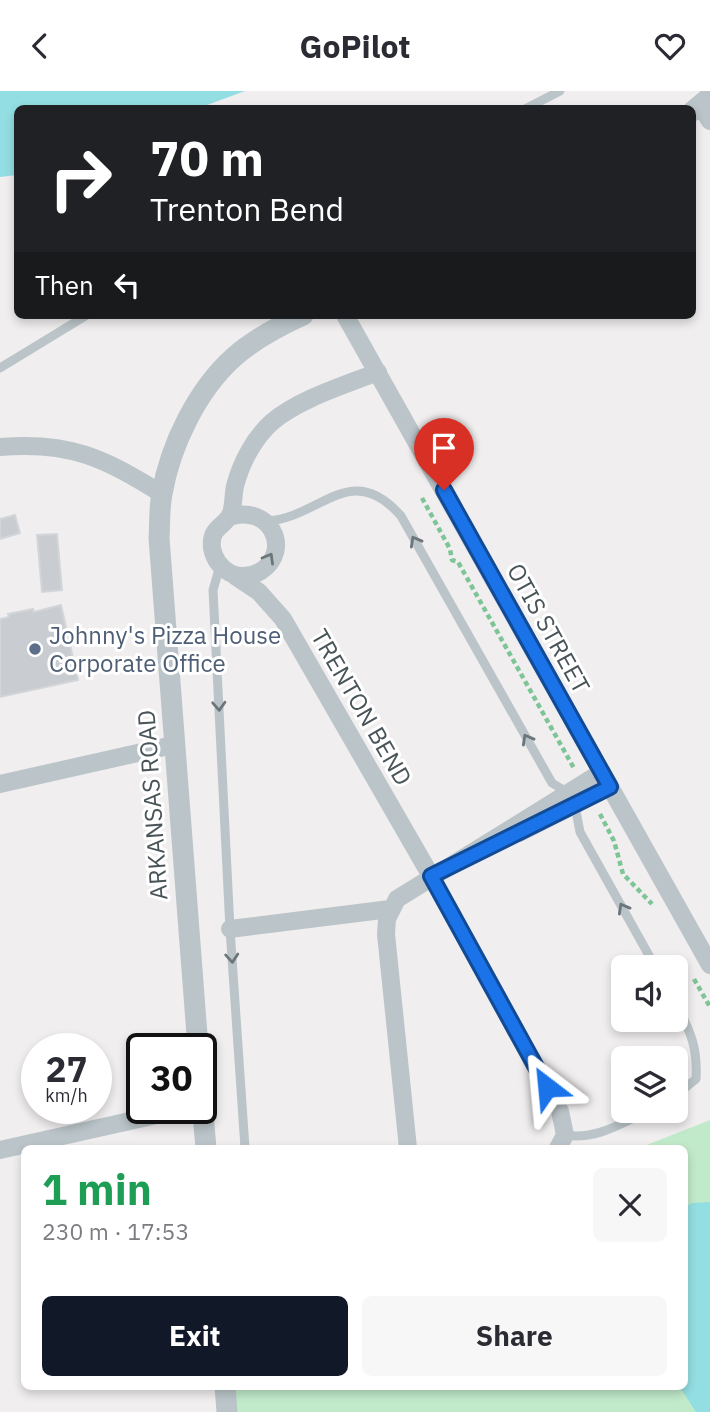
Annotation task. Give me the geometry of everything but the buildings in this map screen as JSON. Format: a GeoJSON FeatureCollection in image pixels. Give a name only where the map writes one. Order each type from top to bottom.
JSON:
{"type":"FeatureCollection","features":[{"type":"Feature","properties":{"kind":"street","name":"ARKANSAS ROAD"},"geometry":{"type":"LineString","coordinates":[[197,1033],[159,538],[162,494],[178,436],[200,398],[233,358],[274,329],[295,319]]}},
{"type":"Feature","properties":{"kind":"street","name":"OTIS STREET"},"geometry":{"type":"LineString","coordinates":[[347,319],[710,965]]}},
{"type":"Feature","properties":{"kind":"street"},"geometry":{"type":"LineString","coordinates":[[229,517],[235,485],[247,453],[272,422],[313,397],[378,372]]}},
{"type":"Feature","properties":{"kind":"street"},"geometry":{"type":"LineString","coordinates":[[0,447],[29,445],[69,449],[117,465],[162,494]]}},
{"type":"Feature","properties":{"kind":"street"},"geometry":{"type":"LineString","coordinates":[[248,513],[265,521],[275,538],[272,558],[259,572],[249,576],[227,571],[215,558],[213,539],[222,522],[229,517],[248,513]]}},
{"type":"Feature","properties":{"kind":"street","name":"TRENTON BEND"},"geometry":{"type":"LineString","coordinates":[[227,571],[259,592],[283,619],[431,876],[560,1111],[561,1141]]}},
{"type":"Feature","properties":{"kind":"street"},"geometry":{"type":"LineString","coordinates":[[0,784],[173,745]]}},
{"type":"Feature","properties":{"kind":"street"},"geometry":{"type":"LineString","coordinates":[[408,1145],[386,934],[390,909],[397,899],[431,876],[606,780]]}},
{"type":"Feature","properties":{"kind":"street"},"geometry":{"type":"LineString","coordinates":[[230,929],[390,909]]}},
{"type":"Feature","properties":{"kind":"street"},"geometry":{"type":"LineString","coordinates":[[0,1150],[126,1119]]}},
{"type":"Feature","properties":{"kind":"street"},"geometry":{"type":"LineString","coordinates":[[202,1124],[205,1145]]}},
{"type":"Feature","properties":{"kind":"street"},"geometry":{"type":"LineString","coordinates":[[225,1390],[228,1412]]}},
{"type":"Feature","properties":{"kind":"lane"},"geometry":{"type":"LineString","coordinates":[[533,105],[559,91]]}},
{"type":"Feature","properties":{"kind":"lane"},"geometry":{"type":"LineString","coordinates":[[0,368],[80,319]]}},
{"type":"Feature","properties":{"kind":"lane"},"geometry":{"type":"LineString","coordinates":[[265,521],[282,519],[349,490],[362,490],[392,505],[401,516],[552,783],[571,799],[580,832],[649,955]]}},
{"type":"Feature","properties":{"kind":"lane"},"geometry":{"type":"LineString","coordinates":[[227,571],[213,590],[244,1145]]}},
{"type":"Feature","properties":{"kind":"lane"},"geometry":{"type":"LineString","coordinates":[[688,1026],[697,1063],[696,1079],[688,1085]]}},
{"type":"Feature","properties":{"kind":"lane"},"geometry":{"type":"LineString","coordinates":[[561,1141],[603,1133],[623,1123]]}},
{"type":"Feature","properties":{"kind":"path"},"geometry":{"type":"LineString","coordinates":[[422,498],[450,549],[452,560],[458,562],[574,768]]}},
{"type":"Feature","properties":{"kind":"path"},"geometry":{"type":"LineString","coordinates":[[598,810],[614,841],[623,874],[651,902],[657,914]]}},
{"type":"Feature","properties":{"kind":"path"},"geometry":{"type":"LineString","coordinates":[[690,972],[710,1007]]}},
{"type":"Feature","properties":{"kind":"green space"},"geometry":{"type":"Polygon","coordinates":[[[710,1120],[710,1412],[227,1412],[225,1390],[688,1390],[688,1145],[647,1145],[710,1120]]]}},
{"type":"Feature","properties":{"kind":"water"},"geometry":{"type":"Polygon","coordinates":[[[0,91],[245,91],[207,105],[14,105],[14,175],[0,177],[0,91]]]}},
{"type":"Feature","properties":{"kind":"water"},"geometry":{"type":"Polygon","coordinates":[[[710,1202],[710,1412],[696,1412],[682,1390],[688,1390],[688,1206],[710,1202]]]}},
{"type":"Feature","properties":{"kind":"place","name":"Johnny's Pizza House Corporate Office"},"geometry":{"type":"Point","coordinates":[35,649]}},
{"type":"Feature","properties":{"kind":"route"},"geometry":{"type":"LineString","coordinates":[[444,490],[610,787],[431,876],[547,1087]]}}]}
